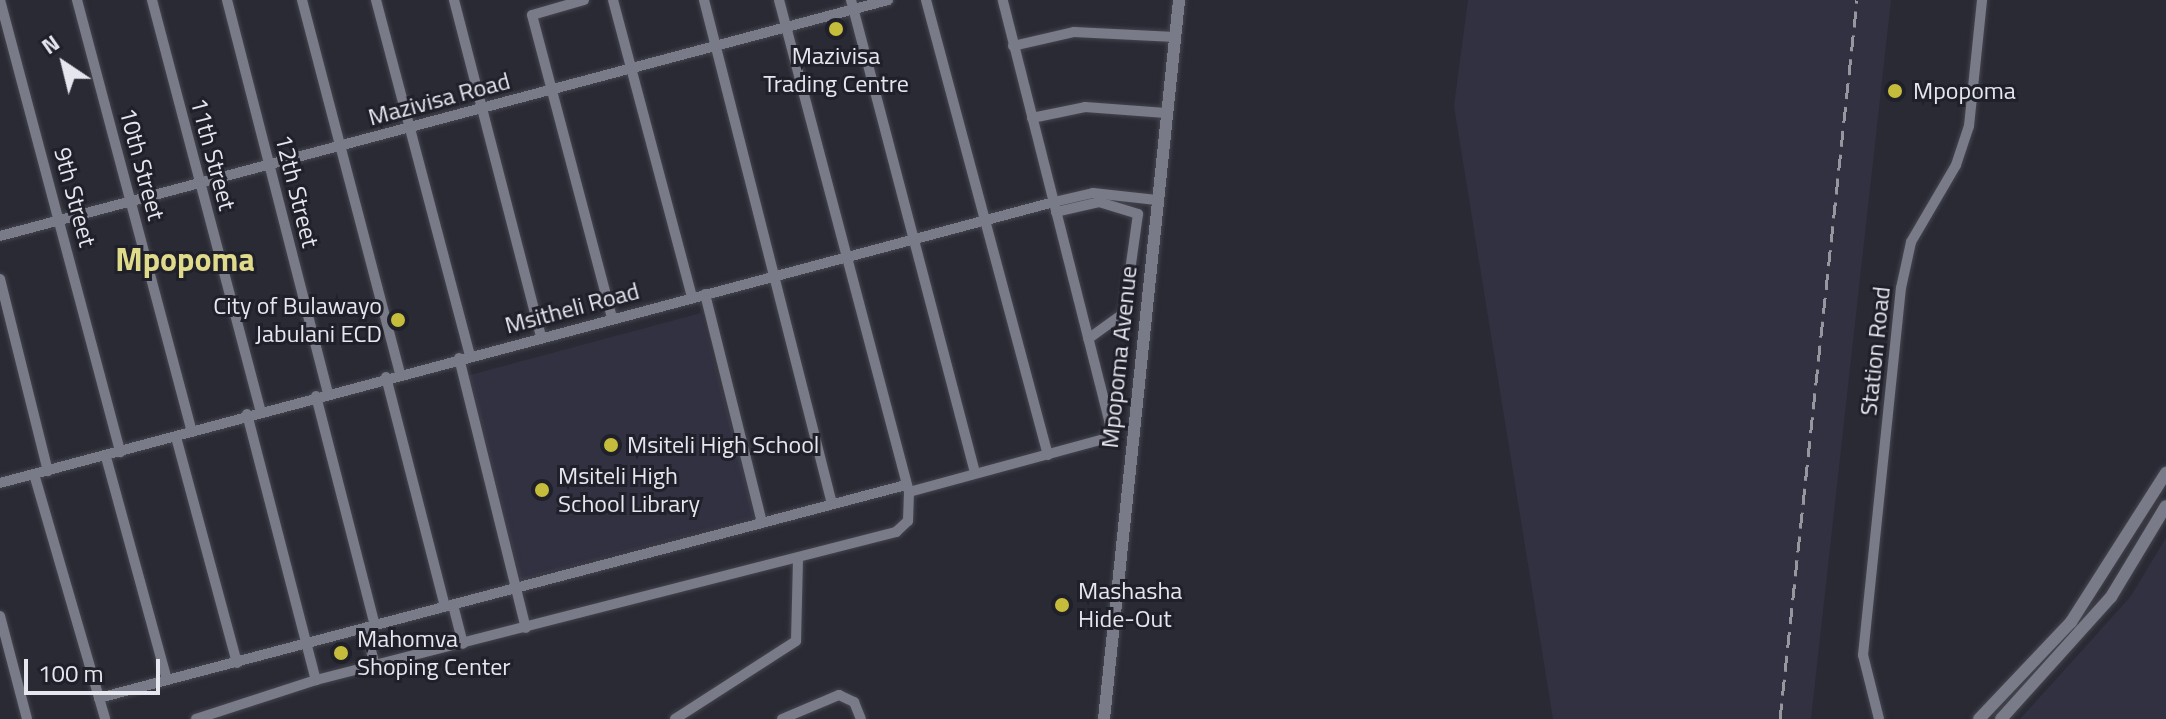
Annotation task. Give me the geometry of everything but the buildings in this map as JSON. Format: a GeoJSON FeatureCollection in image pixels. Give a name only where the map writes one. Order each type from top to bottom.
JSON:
{"type":"FeatureCollection","features":[{"type":"Feature","properties":{"kind":"street","name":"9th Street"},"geometry":{"type":"LineString","coordinates":[[0,0],[61,220],[120,452]]}},
{"type":"Feature","properties":{"kind":"street","name":"10th Street"},"geometry":{"type":"LineString","coordinates":[[77,0],[192,432]]}},
{"type":"Feature","properties":{"kind":"street","name":"11th Street"},"geometry":{"type":"LineString","coordinates":[[152,0],[260,410]]}},
{"type":"Feature","properties":{"kind":"street","name":"12th Street"},"geometry":{"type":"LineString","coordinates":[[227,0],[328,392]]}},
{"type":"Feature","properties":{"kind":"street"},"geometry":{"type":"LineString","coordinates":[[302,0],[400,374]]}},
{"type":"Feature","properties":{"kind":"street"},"geometry":{"type":"LineString","coordinates":[[376,0],[465,356],[526,628]]}},
{"type":"Feature","properties":{"kind":"street"},"geometry":{"type":"LineString","coordinates":[[454,0],[541,337]]}},
{"type":"Feature","properties":{"kind":"street"},"geometry":{"type":"LineString","coordinates":[[584,0],[532,15],[612,318]]}},
{"type":"Feature","properties":{"kind":"street"},"geometry":{"type":"LineString","coordinates":[[613,0],[692,297]]}},
{"type":"Feature","properties":{"kind":"street"},"geometry":{"type":"LineString","coordinates":[[704,0],[832,504]]}},
{"type":"Feature","properties":{"kind":"street"},"geometry":{"type":"LineString","coordinates":[[196,719],[212,717],[316,680],[896,532],[910,513],[907,488],[779,0]]}},
{"type":"Feature","properties":{"kind":"street","name":"Mazivisa Road"},"geometry":{"type":"LineString","coordinates":[[0,236],[632,69],[786,27],[852,5],[888,0]]}},
{"type":"Feature","properties":{"kind":"street"},"geometry":{"type":"LineString","coordinates":[[926,0],[1048,455]]}},
{"type":"Feature","properties":{"kind":"street"},"geometry":{"type":"LineString","coordinates":[[99,698],[832,504],[1048,455],[1104,439],[1111,428],[1003,0]]}},
{"type":"Feature","properties":{"kind":"street","name":"Mpopoma Avenue"},"geometry":{"type":"LineString","coordinates":[[1104,719],[1179,0]]}},
{"type":"Feature","properties":{"kind":"street","name":"Station Road"},"geometry":{"type":"LineString","coordinates":[[1879,719],[1863,655],[1903,276],[1911,242],[1956,165],[1969,126],[1982,0]]}},
{"type":"Feature","properties":{"kind":"street"},"geometry":{"type":"LineString","coordinates":[[852,5],[975,471]]}},
{"type":"Feature","properties":{"kind":"street"},"geometry":{"type":"LineString","coordinates":[[1013,46],[1074,32],[1175,37]]}},
{"type":"Feature","properties":{"kind":"street"},"geometry":{"type":"LineString","coordinates":[[1032,118],[1085,107],[1166,113]]}},
{"type":"Feature","properties":{"kind":"street","name":"Msitheli Road"},"geometry":{"type":"LineString","coordinates":[[0,483],[106,457],[260,410],[844,257],[985,221],[1055,207],[1093,193],[1157,200]]}},
{"type":"Feature","properties":{"kind":"street"},"geometry":{"type":"LineString","coordinates":[[1055,207],[1099,202],[1138,214],[1124,313],[1088,339]]}},
{"type":"Feature","properties":{"kind":"street"},"geometry":{"type":"LineString","coordinates":[[0,279],[48,471]]}},
{"type":"Feature","properties":{"kind":"street"},"geometry":{"type":"LineString","coordinates":[[705,294],[762,523]]}},
{"type":"Feature","properties":{"kind":"street"},"geometry":{"type":"LineString","coordinates":[[386,377],[449,606],[463,644]]}},
{"type":"Feature","properties":{"kind":"street"},"geometry":{"type":"LineString","coordinates":[[316,396],[370,627],[375,666]]}},
{"type":"Feature","properties":{"kind":"street"},"geometry":{"type":"LineString","coordinates":[[247,414],[316,680]]}},
{"type":"Feature","properties":{"kind":"street"},"geometry":{"type":"LineString","coordinates":[[176,437],[237,663]]}},
{"type":"Feature","properties":{"kind":"street"},"geometry":{"type":"LineString","coordinates":[[106,457],[167,680]]}},
{"type":"Feature","properties":{"kind":"street"},"geometry":{"type":"LineString","coordinates":[[1979,719],[2071,622],[2166,473]]}},
{"type":"Feature","properties":{"kind":"street"},"geometry":{"type":"LineString","coordinates":[[34,474],[105,719]]}},
{"type":"Feature","properties":{"kind":"street"},"geometry":{"type":"LineString","coordinates":[[2001,719],[2111,597],[2166,506]]}},
{"type":"Feature","properties":{"kind":"street"},"geometry":{"type":"LineString","coordinates":[[675,719],[796,641],[798,558]]}},
{"type":"Feature","properties":{"kind":"street"},"geometry":{"type":"LineString","coordinates":[[0,616],[27,719]]}},
{"type":"Feature","properties":{"kind":"street"},"geometry":{"type":"LineString","coordinates":[[782,719],[839,695],[854,702],[861,719]]}},
{"type":"Feature","properties":{"kind":"shaded area"},"geometry":{"type":"Polygon","coordinates":[[[1468,0],[1891,0],[1811,719],[1553,719],[1454,106],[1468,0]]]}},
{"type":"Feature","properties":{"kind":"shaded area","name":"Msiteli High School"},"geometry":{"type":"Polygon","coordinates":[[[701,313],[756,517],[520,580],[465,376],[701,313]]]}},
{"type":"Feature","properties":{"kind":"shaded area"},"geometry":{"type":"Polygon","coordinates":[[[2166,538],[2166,719],[2020,719],[2131,596],[2166,538]]]}},
{"type":"Feature","properties":{"kind":"railway"},"geometry":{"type":"LineString","coordinates":[[1780,719],[1857,0]]}},
{"type":"Feature","properties":{"kind":"place","name":"Mazivisa Trading Centre"},"geometry":{"type":"Point","coordinates":[836,29]}},
{"type":"Feature","properties":{"kind":"place","name":"Mpopoma"},"geometry":{"type":"Point","coordinates":[1895,91]}},
{"type":"Feature","properties":{"kind":"place","name":"City of Bulawayo Jabulani ECD"},"geometry":{"type":"Point","coordinates":[398,320]}},
{"type":"Feature","properties":{"kind":"place","name":"Msiteli High School"},"geometry":{"type":"Point","coordinates":[611,445]}},
{"type":"Feature","properties":{"kind":"place","name":"Msiteli High School Library"},"geometry":{"type":"Point","coordinates":[542,490]}},
{"type":"Feature","properties":{"kind":"place","name":"Mashasha Hide-Out"},"geometry":{"type":"Point","coordinates":[1062,605]}},
{"type":"Feature","properties":{"kind":"place","name":"Mahomva Shoping Center"},"geometry":{"type":"Point","coordinates":[341,653]}},
{"type":"Feature","properties":{"kind":"district","name":"Mpopoma"},"geometry":{"type":"Point","coordinates":[185,259]}}]}
